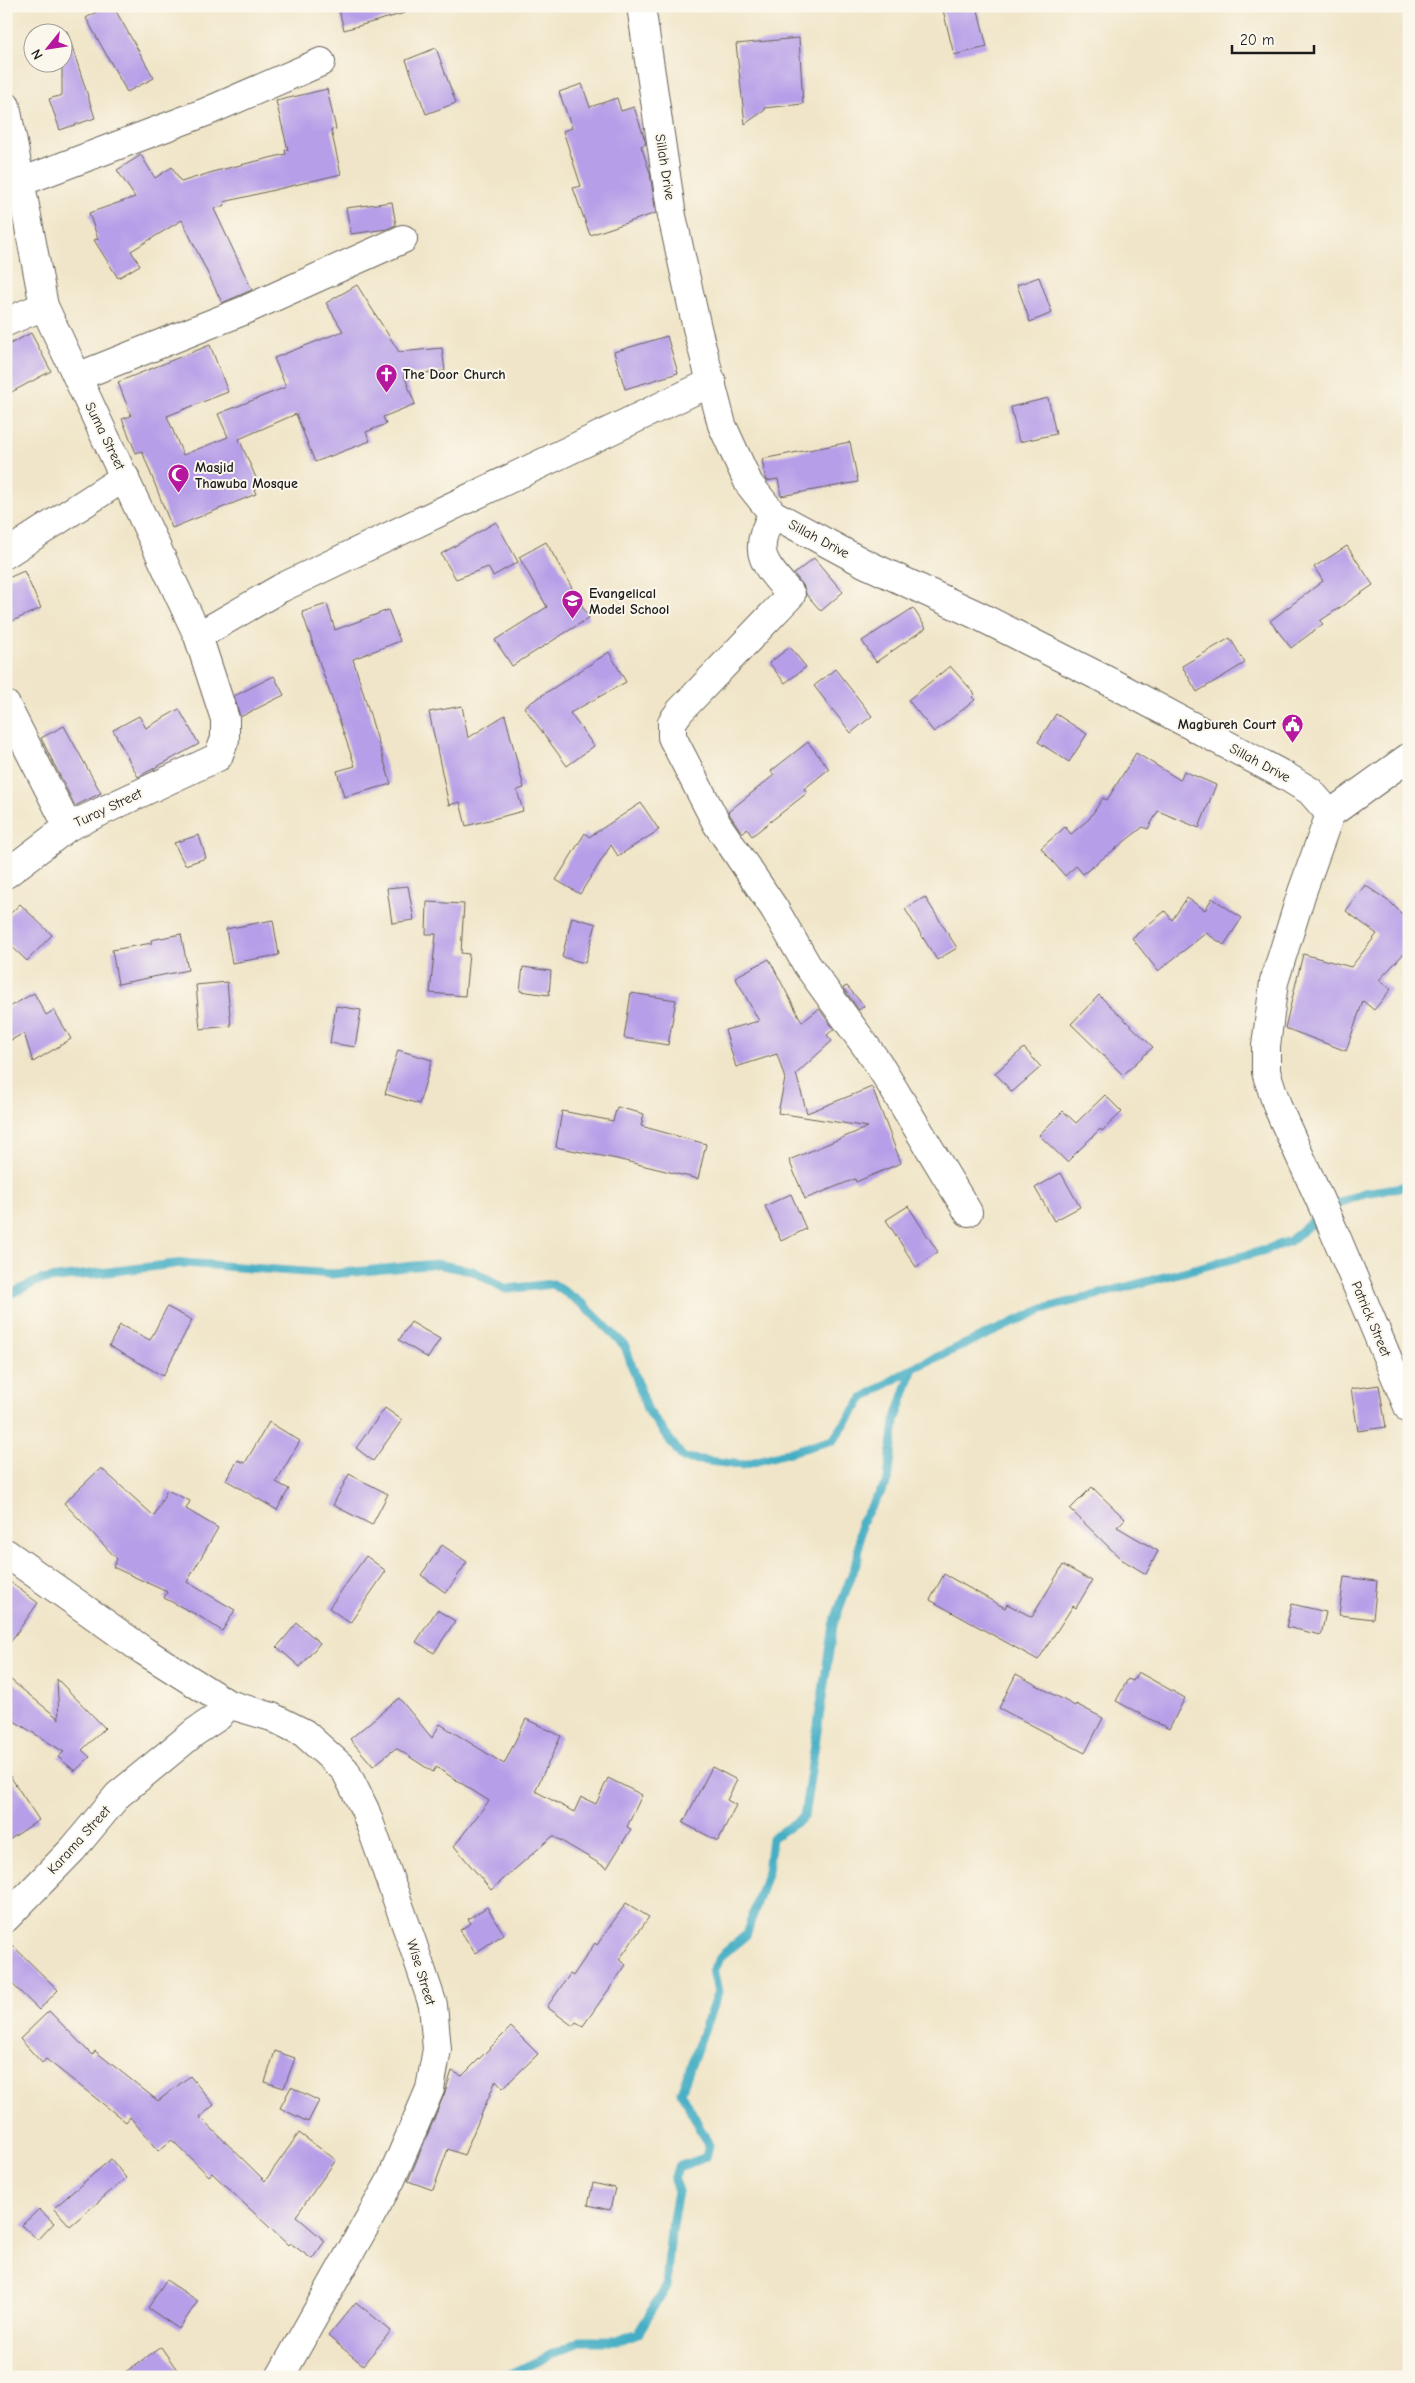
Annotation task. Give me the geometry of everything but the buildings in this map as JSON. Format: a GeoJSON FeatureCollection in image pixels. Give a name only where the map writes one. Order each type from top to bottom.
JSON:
{"type":"FeatureCollection","features":[{"type":"Feature","properties":{"kind":"street","name":"Sillah Drive"},"geometry":{"type":"LineString","coordinates":[[641,6],[672,216],[697,328],[722,425],[749,484],[773,514],[864,563],[977,615],[1112,683],[1287,777],[1310,791],[1330,814]]}},
{"type":"Feature","properties":{"kind":"street"},"geometry":{"type":"LineString","coordinates":[[21,182],[206,112],[320,62]]}},
{"type":"Feature","properties":{"kind":"street","name":"Suma Street"},"geometry":{"type":"LineString","coordinates":[[6,106],[44,306],[198,636],[225,719],[225,739],[218,757]]}},
{"type":"Feature","properties":{"kind":"street"},"geometry":{"type":"LineString","coordinates":[[77,377],[243,311],[404,239]]}},
{"type":"Feature","properties":{"kind":"street"},"geometry":{"type":"LineString","coordinates":[[6,322],[44,306]]}},
{"type":"Feature","properties":{"kind":"street"},"geometry":{"type":"LineString","coordinates":[[198,636],[281,588],[712,382]]}},
{"type":"Feature","properties":{"kind":"street"},"geometry":{"type":"LineString","coordinates":[[6,554],[125,477]]}},
{"type":"Feature","properties":{"kind":"street"},"geometry":{"type":"LineString","coordinates":[[773,514],[762,532],[761,550],[765,563],[791,595],[680,711],[672,722],[672,736],[717,824],[774,908],[807,965],[878,1063],[968,1212]]}},
{"type":"Feature","properties":{"kind":"street"},"geometry":{"type":"LineString","coordinates":[[6,705],[68,827]]}},
{"type":"Feature","properties":{"kind":"street","name":"Turay Street"},"geometry":{"type":"LineString","coordinates":[[6,874],[68,827],[218,757]]}},
{"type":"Feature","properties":{"kind":"street"},"geometry":{"type":"LineString","coordinates":[[1330,814],[1409,757]]}},
{"type":"Feature","properties":{"kind":"street","name":"Patrick Street"},"geometry":{"type":"LineString","coordinates":[[1330,814],[1302,892],[1274,982],[1266,1046],[1266,1072],[1278,1108],[1317,1192],[1409,1409]]}},
{"type":"Feature","properties":{"kind":"street","name":"Wise Street"},"geometry":{"type":"LineString","coordinates":[[6,1553],[144,1651],[228,1704],[272,1717],[304,1733],[346,1770],[365,1810],[433,2005],[437,2049],[430,2089],[392,2180],[280,2377]]}},
{"type":"Feature","properties":{"kind":"street","name":"Karama Street"},"geometry":{"type":"LineString","coordinates":[[6,1918],[73,1849],[118,1795],[219,1716],[228,1704]]}},
{"type":"Feature","properties":{"kind":"waterway"},"geometry":{"type":"LineString","coordinates":[[6,1296],[40,1280],[183,1263],[333,1274],[436,1264],[473,1271],[506,1289],[553,1284],[584,1305],[625,1346],[647,1409],[683,1458],[743,1465],[833,1440],[863,1398],[913,1368],[1043,1309],[1262,1251],[1290,1241],[1330,1207],[1364,1193],[1409,1186]]}},
{"type":"Feature","properties":{"kind":"waterway"},"geometry":{"type":"LineString","coordinates":[[504,2377],[580,2341],[617,2341],[638,2333],[666,2288],[671,2231],[678,2191],[674,2180],[678,2167],[706,2157],[709,2145],[681,2092],[718,1992],[713,1970],[721,1956],[746,1935],[768,1871],[772,1838],[804,1817],[833,1625],[858,1558],[861,1522],[888,1481],[895,1421],[913,1368]]}},
{"type":"Feature","properties":{"kind":"place","name":"The Door Church"},"geometry":{"type":"Point","coordinates":[387,393]}},
{"type":"Feature","properties":{"kind":"place","name":"Masjid Thawuba Mosque"},"geometry":{"type":"Point","coordinates":[179,494]}},
{"type":"Feature","properties":{"kind":"place","name":"Evangelical Model School"},"geometry":{"type":"Point","coordinates":[573,620]}},
{"type":"Feature","properties":{"kind":"place","name":"Magbureh Court"},"geometry":{"type":"Point","coordinates":[1292,743]}}]}
